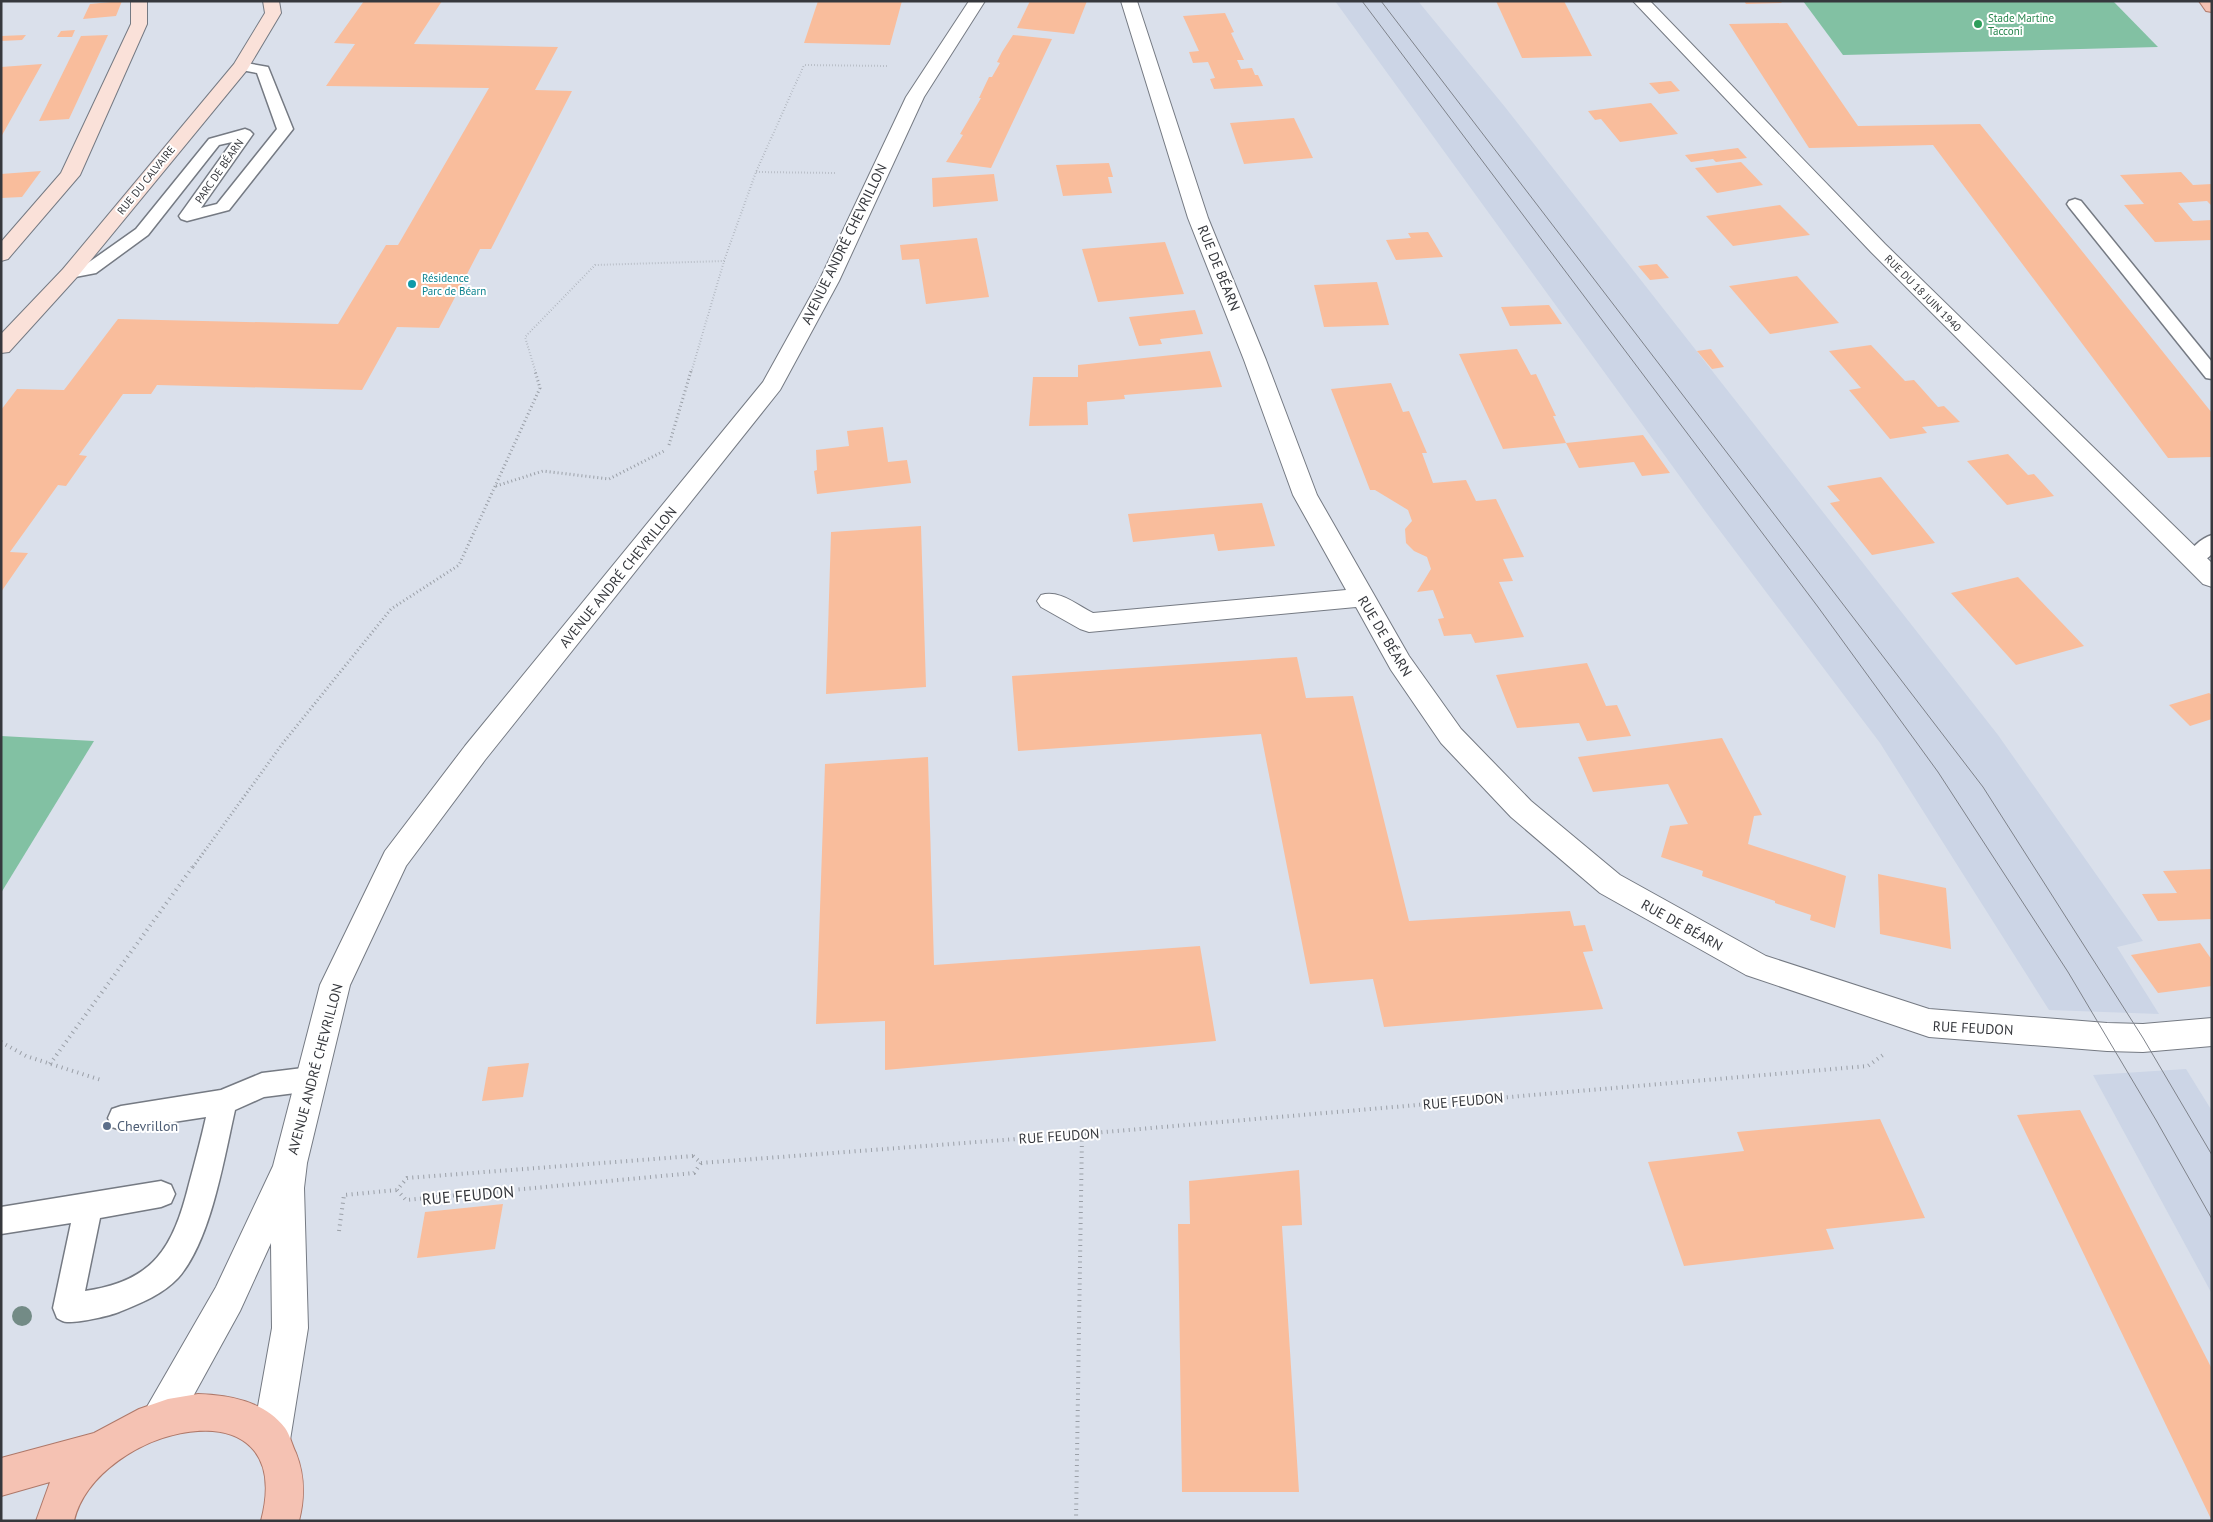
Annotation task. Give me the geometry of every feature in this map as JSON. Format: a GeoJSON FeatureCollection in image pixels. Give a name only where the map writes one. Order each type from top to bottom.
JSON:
{"type":"FeatureCollection","features":[{"type":"Feature","properties":{"kind":"main road","name":"RUE DU CALVAIRE"},"geometry":{"type":"LineString","coordinates":[[1,347],[70,273],[241,66],[273,14],[271,1]]}},
{"type":"Feature","properties":{"kind":"main road"},"geometry":{"type":"LineString","coordinates":[[2207,1],[2212,7]]}},
{"type":"Feature","properties":{"kind":"main road"},"geometry":{"type":"LineString","coordinates":[[1,255],[70,175],[139,24],[140,2]]}},
{"type":"Feature","properties":{"kind":"main road"},"geometry":{"type":"LineString","coordinates":[[55,1521],[58,1507],[74,1478],[100,1450],[126,1434],[161,1418],[215,1411],[239,1418],[256,1427],[272,1440],[284,1469],[284,1509],[280,1521]]}},
{"type":"Feature","properties":{"kind":"main road"},"geometry":{"type":"LineString","coordinates":[[1,1477],[100,1450]]}},
{"type":"Feature","properties":{"kind":"street","name":"AVENUE ANDRÉ CHEVRILLON"},"geometry":{"type":"LineString","coordinates":[[272,1440],[290,1328],[287,1188],[290,1163],[335,985],[395,859],[475,753],[772,385],[829,281],[914,97],[977,1]]}},
{"type":"Feature","properties":{"kind":"street","name":"RUE DE BÉARN"},"geometry":{"type":"LineString","coordinates":[[1129,1],[1198,218],[1255,360],[1305,495],[1400,663],[1451,736],[1521,809],[1610,884],[1757,966],[1929,1023]]}},
{"type":"Feature","properties":{"kind":"street","name":"RUE DU 18 JUIN 1940"},"geometry":{"type":"LineString","coordinates":[[1641,1],[1878,248],[2212,578]]}},
{"type":"Feature","properties":{"kind":"street"},"geometry":{"type":"LineString","coordinates":[[1050,601],[1089,623],[1362,598]]}},
{"type":"Feature","properties":{"kind":"street","name":"RUE FEUDON"},"geometry":{"type":"LineString","coordinates":[[1929,1023],[2107,1037],[2143,1038],[2212,1032]]}},
{"type":"Feature","properties":{"kind":"street","name":"AVENUE ANDRÉ CHEVRILLON"},"geometry":{"type":"LineString","coordinates":[[161,1418],[228,1299],[290,1163]]}},
{"type":"Feature","properties":{"kind":"lane","name":"PARC DE BÉARN"},"geometry":{"type":"LineString","coordinates":[[70,273],[90,268],[142,232],[214,142],[245,134],[187,216],[223,207],[285,129],[264,70],[241,66]]}},
{"type":"Feature","properties":{"kind":"lane"},"geometry":{"type":"LineString","coordinates":[[2075,204],[2212,374]]}},
{"type":"Feature","properties":{"kind":"lane"},"geometry":{"type":"LineString","coordinates":[[2193,560],[2212,542]]}},
{"type":"Feature","properties":{"kind":"lane"},"geometry":{"type":"LineString","coordinates":[[121,1118],[223,1102],[262,1085],[311,1079]]}},
{"type":"Feature","properties":{"kind":"lane"},"geometry":{"type":"LineString","coordinates":[[88,1206],[66,1308],[115,1299],[145,1286],[166,1271],[182,1250],[194,1223],[223,1102]]}},
{"type":"Feature","properties":{"kind":"lane"},"geometry":{"type":"LineString","coordinates":[[1,1221],[161,1194]]}},
{"type":"Feature","properties":{"kind":"path"},"geometry":{"type":"LineString","coordinates":[[496,486],[543,471],[609,478],[667,450],[724,261],[756,172],[804,65],[892,66]]}},
{"type":"Feature","properties":{"kind":"path"},"geometry":{"type":"LineString","coordinates":[[756,172],[839,173]]}},
{"type":"Feature","properties":{"kind":"path"},"geometry":{"type":"LineString","coordinates":[[50,1064],[283,743],[391,609],[460,565],[540,388],[525,337],[595,265],[724,261]]}},
{"type":"Feature","properties":{"kind":"path","name":"RUE FEUDON"},"geometry":{"type":"LineString","coordinates":[[701,1163],[694,1173],[406,1200],[397,1190],[407,1178],[693,1156],[701,1163],[1082,1134],[1868,1066],[1929,1023]]}},
{"type":"Feature","properties":{"kind":"path"},"geometry":{"type":"LineString","coordinates":[[1,1042],[26,1056],[110,1083]]}},
{"type":"Feature","properties":{"kind":"path"},"geometry":{"type":"LineString","coordinates":[[1076,1521],[1082,1134]]}},
{"type":"Feature","properties":{"kind":"path"},"geometry":{"type":"LineString","coordinates":[[338,1233],[344,1195],[397,1190]]}},
{"type":"Feature","properties":{"kind":"shaded area"},"geometry":{"type":"Polygon","coordinates":[[[1335,1],[1418,1],[1505,107],[1998,735],[2143,941],[2117,947],[2159,1014],[2049,1010],[1880,743],[1705,511],[1335,1]]]}},
{"type":"Feature","properties":{"kind":"shaded area"},"geometry":{"type":"Polygon","coordinates":[[[2186,1069],[2212,1111],[2212,1294],[2093,1075],[2186,1069]]]}},
{"type":"Feature","properties":{"kind":"green space","name":"Stade Martine Tacconi"},"geometry":{"type":"Polygon","coordinates":[[[1803,1],[2113,1],[2158,47],[1843,55],[1803,1]]]}},
{"type":"Feature","properties":{"kind":"green space"},"geometry":{"type":"Polygon","coordinates":[[[1,736],[94,741],[1,893],[1,736]]]}},
{"type":"Feature","properties":{"kind":"building"},"geometry":{"type":"Polygon","coordinates":[[[122,1],[116,16],[83,19],[90,4],[122,1]]]}},
{"type":"Feature","properties":{"kind":"building","name":"Résidence Parc de Béarn"},"geometry":{"type":"Polygon","coordinates":[[[364,1],[442,1],[414,44],[558,47],[535,90],[572,91],[491,249],[480,249],[439,328],[397,327],[362,390],[157,385],[151,394],[123,394],[79,455],[87,456],[66,486],[58,485],[10,552],[28,553],[1,592],[1,410],[17,389],[64,390],[118,319],[338,324],[386,245],[398,245],[489,88],[326,86],[355,44],[334,43],[364,1]]]}},
{"type":"Feature","properties":{"kind":"building"},"geometry":{"type":"Polygon","coordinates":[[[818,1],[902,1],[890,45],[804,43],[818,1]]]}},
{"type":"Feature","properties":{"kind":"building"},"geometry":{"type":"Polygon","coordinates":[[[1030,1],[1087,1],[1074,34],[1017,28],[1030,1]]]}},
{"type":"Feature","properties":{"kind":"building"},"geometry":{"type":"Polygon","coordinates":[[[1496,1],[1564,1],[1592,56],[1522,58],[1496,1]]]}},
{"type":"Feature","properties":{"kind":"building"},"geometry":{"type":"Polygon","coordinates":[[[1744,1],[1780,1],[1782,3],[1746,4],[1744,1]]]}},
{"type":"Feature","properties":{"kind":"building"},"geometry":{"type":"Polygon","coordinates":[[[1225,13],[1234,32],[1231,33],[1244,60],[1237,60],[1241,69],[1252,68],[1263,86],[1214,89],[1210,79],[1215,78],[1208,62],[1193,63],[1189,52],[1199,51],[1183,16],[1225,13]]]}},
{"type":"Feature","properties":{"kind":"building"},"geometry":{"type":"Polygon","coordinates":[[[1787,23],[1858,126],[1980,124],[2212,413],[2212,457],[2168,458],[1933,145],[1809,148],[1729,24],[1787,23]]]}},
{"type":"Feature","properties":{"kind":"building"},"geometry":{"type":"Polygon","coordinates":[[[75,30],[72,37],[57,37],[61,31],[75,30]]]}},
{"type":"Feature","properties":{"kind":"building"},"geometry":{"type":"Polygon","coordinates":[[[26,35],[22,40],[1,41],[1,36],[26,35]]]}},
{"type":"Feature","properties":{"kind":"building"},"geometry":{"type":"Polygon","coordinates":[[[108,35],[69,119],[39,121],[81,36],[108,35]]]}},
{"type":"Feature","properties":{"kind":"building"},"geometry":{"type":"Polygon","coordinates":[[[1013,35],[1052,39],[991,168],[946,162],[963,135],[960,134],[981,98],[979,98],[989,77],[992,77],[1000,63],[997,62],[1013,35]]]}},
{"type":"Feature","properties":{"kind":"building"},"geometry":{"type":"Polygon","coordinates":[[[42,64],[1,137],[1,67],[42,64]]]}},
{"type":"Feature","properties":{"kind":"building"},"geometry":{"type":"Polygon","coordinates":[[[1671,81],[1680,91],[1659,94],[1649,83],[1671,81]]]}},
{"type":"Feature","properties":{"kind":"building"},"geometry":{"type":"Polygon","coordinates":[[[1651,103],[1678,134],[1620,142],[1601,119],[1595,120],[1588,111],[1651,103]]]}},
{"type":"Feature","properties":{"kind":"building"},"geometry":{"type":"Polygon","coordinates":[[[1294,118],[1313,158],[1244,164],[1230,123],[1294,118]]]}},
{"type":"Feature","properties":{"kind":"building"},"geometry":{"type":"Polygon","coordinates":[[[1738,148],[1747,158],[1716,162],[1713,159],[1691,162],[1685,155],[1738,148]]]}},
{"type":"Feature","properties":{"kind":"building"},"geometry":{"type":"Polygon","coordinates":[[[1741,162],[1763,185],[1717,193],[1695,168],[1741,162]]]}},
{"type":"Feature","properties":{"kind":"building"},"geometry":{"type":"Polygon","coordinates":[[[1109,163],[1113,177],[1108,177],[1112,193],[1063,196],[1056,165],[1109,163]]]}},
{"type":"Feature","properties":{"kind":"building"},"geometry":{"type":"Polygon","coordinates":[[[41,171],[22,197],[1,198],[1,174],[41,171]]]}},
{"type":"Feature","properties":{"kind":"building"},"geometry":{"type":"Polygon","coordinates":[[[2181,172],[2193,185],[2212,184],[2212,206],[2207,201],[2178,203],[2193,221],[2212,220],[2212,240],[2155,242],[2124,205],[2144,204],[2120,175],[2181,172]]]}},
{"type":"Feature","properties":{"kind":"building"},"geometry":{"type":"Polygon","coordinates":[[[994,174],[998,201],[933,207],[932,178],[994,174]]]}},
{"type":"Feature","properties":{"kind":"building"},"geometry":{"type":"Polygon","coordinates":[[[1780,205],[1810,235],[1733,246],[1706,216],[1780,205]]]}},
{"type":"Feature","properties":{"kind":"building"},"geometry":{"type":"Polygon","coordinates":[[[1428,232],[1443,257],[1396,260],[1386,240],[1411,238],[1408,233],[1428,232]]]}},
{"type":"Feature","properties":{"kind":"building"},"geometry":{"type":"Polygon","coordinates":[[[977,238],[989,297],[926,304],[919,259],[902,260],[900,245],[977,238]]]}},
{"type":"Feature","properties":{"kind":"building"},"geometry":{"type":"Polygon","coordinates":[[[1165,242],[1184,294],[1098,302],[1082,249],[1165,242]]]}},
{"type":"Feature","properties":{"kind":"building"},"geometry":{"type":"Polygon","coordinates":[[[1657,264],[1669,278],[1650,280],[1638,266],[1657,264]]]}},
{"type":"Feature","properties":{"kind":"building"},"geometry":{"type":"Polygon","coordinates":[[[1797,276],[1839,323],[1770,334],[1729,286],[1797,276]]]}},
{"type":"Feature","properties":{"kind":"building"},"geometry":{"type":"Polygon","coordinates":[[[1377,282],[1389,325],[1324,327],[1314,285],[1377,282]]]}},
{"type":"Feature","properties":{"kind":"building"},"geometry":{"type":"Polygon","coordinates":[[[1549,305],[1562,324],[1510,326],[1501,307],[1549,305]]]}},
{"type":"Feature","properties":{"kind":"building"},"geometry":{"type":"Polygon","coordinates":[[[1195,310],[1203,334],[1160,339],[1162,344],[1139,346],[1129,317],[1195,310]]]}},
{"type":"Feature","properties":{"kind":"building"},"geometry":{"type":"Polygon","coordinates":[[[1871,345],[1905,381],[1914,380],[1938,407],[1944,406],[1960,422],[1922,427],[1927,433],[1890,439],[1849,390],[1861,388],[1829,351],[1871,345]]]}},
{"type":"Feature","properties":{"kind":"building"},"geometry":{"type":"Polygon","coordinates":[[[1517,349],[1531,375],[1536,374],[1556,416],[1553,416],[1566,443],[1503,449],[1459,354],[1517,349]]]}},
{"type":"Feature","properties":{"kind":"building"},"geometry":{"type":"Polygon","coordinates":[[[1711,349],[1724,367],[1712,369],[1697,351],[1711,349]]]}},
{"type":"Feature","properties":{"kind":"building"},"geometry":{"type":"Polygon","coordinates":[[[1210,351],[1222,387],[1124,395],[1125,399],[1087,402],[1088,425],[1029,426],[1033,377],[1078,377],[1078,365],[1210,351]]]}},
{"type":"Feature","properties":{"kind":"building"},"geometry":{"type":"Polygon","coordinates":[[[1391,383],[1403,412],[1409,411],[1427,453],[1422,453],[1433,483],[1466,480],[1476,501],[1496,499],[1524,557],[1503,559],[1513,581],[1499,582],[1524,637],[1475,643],[1471,634],[1444,636],[1438,619],[1444,618],[1433,590],[1417,592],[1431,569],[1427,557],[1414,551],[1406,543],[1405,529],[1412,521],[1408,510],[1375,490],[1370,490],[1331,389],[1391,383]]]}},
{"type":"Feature","properties":{"kind":"building"},"geometry":{"type":"Polygon","coordinates":[[[883,427],[888,462],[907,460],[911,483],[817,494],[814,471],[817,470],[816,450],[849,446],[847,431],[883,427]]]}},
{"type":"Feature","properties":{"kind":"building"},"geometry":{"type":"Polygon","coordinates":[[[1643,435],[1670,473],[1642,476],[1634,462],[1579,468],[1566,443],[1643,435]]]}},
{"type":"Feature","properties":{"kind":"building"},"geometry":{"type":"Polygon","coordinates":[[[2008,454],[2028,475],[2034,474],[2054,496],[2007,505],[1967,461],[2008,454]]]}},
{"type":"Feature","properties":{"kind":"building"},"geometry":{"type":"Polygon","coordinates":[[[1881,477],[1935,543],[1872,555],[1830,503],[1840,501],[1827,486],[1881,477]]]}},
{"type":"Feature","properties":{"kind":"building"},"geometry":{"type":"Polygon","coordinates":[[[1262,503],[1275,546],[1218,551],[1214,534],[1133,542],[1128,514],[1262,503]]]}},
{"type":"Feature","properties":{"kind":"building"},"geometry":{"type":"Polygon","coordinates":[[[921,526],[926,687],[826,694],[831,532],[921,526]]]}},
{"type":"Feature","properties":{"kind":"building"},"geometry":{"type":"Polygon","coordinates":[[[2018,577],[2084,646],[2016,665],[1951,593],[2018,577]]]}},
{"type":"Feature","properties":{"kind":"building"},"geometry":{"type":"Polygon","coordinates":[[[1297,657],[1306,698],[1353,696],[1409,921],[1570,911],[1574,926],[1585,925],[1593,951],[1583,952],[1603,1009],[1384,1027],[1373,979],[1310,984],[1261,734],[1018,751],[1012,676],[1297,657]]]}},
{"type":"Feature","properties":{"kind":"building"},"geometry":{"type":"Polygon","coordinates":[[[1587,663],[1606,706],[1617,705],[1631,736],[1587,741],[1579,723],[1517,728],[1496,675],[1587,663]]]}},
{"type":"Feature","properties":{"kind":"building"},"geometry":{"type":"Polygon","coordinates":[[[2209,693],[2212,695],[2212,719],[2190,726],[2169,705],[2209,693]]]}},
{"type":"Feature","properties":{"kind":"building"},"geometry":{"type":"Polygon","coordinates":[[[1722,738],[1762,815],[1754,816],[1748,844],[1846,876],[1835,928],[1810,920],[1811,915],[1702,876],[1703,871],[1661,857],[1670,826],[1688,824],[1668,784],[1593,792],[1578,757],[1722,738]]]}},
{"type":"Feature","properties":{"kind":"building"},"geometry":{"type":"Polygon","coordinates":[[[928,757],[934,965],[1200,946],[1216,1041],[885,1070],[885,1021],[816,1024],[825,764],[928,757]]]}},
{"type":"Feature","properties":{"kind":"building"},"geometry":{"type":"Polygon","coordinates":[[[2212,869],[2212,919],[2158,921],[2142,894],[2177,893],[2163,871],[2212,869]]]}},
{"type":"Feature","properties":{"kind":"building"},"geometry":{"type":"Polygon","coordinates":[[[1878,874],[1946,888],[1951,949],[1880,934],[1878,874]]]}},
{"type":"Feature","properties":{"kind":"building"},"geometry":{"type":"Polygon","coordinates":[[[2200,943],[2212,960],[2212,986],[2158,993],[2131,955],[2200,943]]]}},
{"type":"Feature","properties":{"kind":"building"},"geometry":{"type":"Polygon","coordinates":[[[529,1063],[523,1097],[482,1101],[488,1067],[529,1063]]]}},
{"type":"Feature","properties":{"kind":"building"},"geometry":{"type":"Polygon","coordinates":[[[2080,1110],[2212,1369],[2212,1521],[2017,1115],[2080,1110]]]}},
{"type":"Feature","properties":{"kind":"building"},"geometry":{"type":"Polygon","coordinates":[[[1880,1119],[1925,1218],[1826,1229],[1834,1249],[1684,1266],[1648,1162],[1744,1151],[1737,1132],[1880,1119]]]}},
{"type":"Feature","properties":{"kind":"building"},"geometry":{"type":"Polygon","coordinates":[[[1299,1170],[1302,1225],[1282,1226],[1299,1492],[1182,1492],[1178,1224],[1190,1224],[1189,1181],[1299,1170]]]}},
{"type":"Feature","properties":{"kind":"building"},"geometry":{"type":"Polygon","coordinates":[[[503,1204],[495,1249],[417,1258],[425,1212],[503,1204]]]}},
{"type":"Feature","properties":{"kind":"tram line"},"geometry":{"type":"LineString","coordinates":[[1362,1],[1818,607],[1938,772],[2068,972],[2212,1219]]}},
{"type":"Feature","properties":{"kind":"tram line"},"geometry":{"type":"LineString","coordinates":[[1381,1],[1983,787],[2143,1038],[2212,1155]]}},
{"type":"Feature","properties":{"kind":"place","name":"Stade Martine Tacconi"},"geometry":{"type":"Point","coordinates":[1978,24]}},
{"type":"Feature","properties":{"kind":"place","name":"Résidence Parc de Béarn"},"geometry":{"type":"Point","coordinates":[412,284]}},
{"type":"Feature","properties":{"kind":"place","name":"Chevrillon"},"geometry":{"type":"Point","coordinates":[107,1126]}}]}
